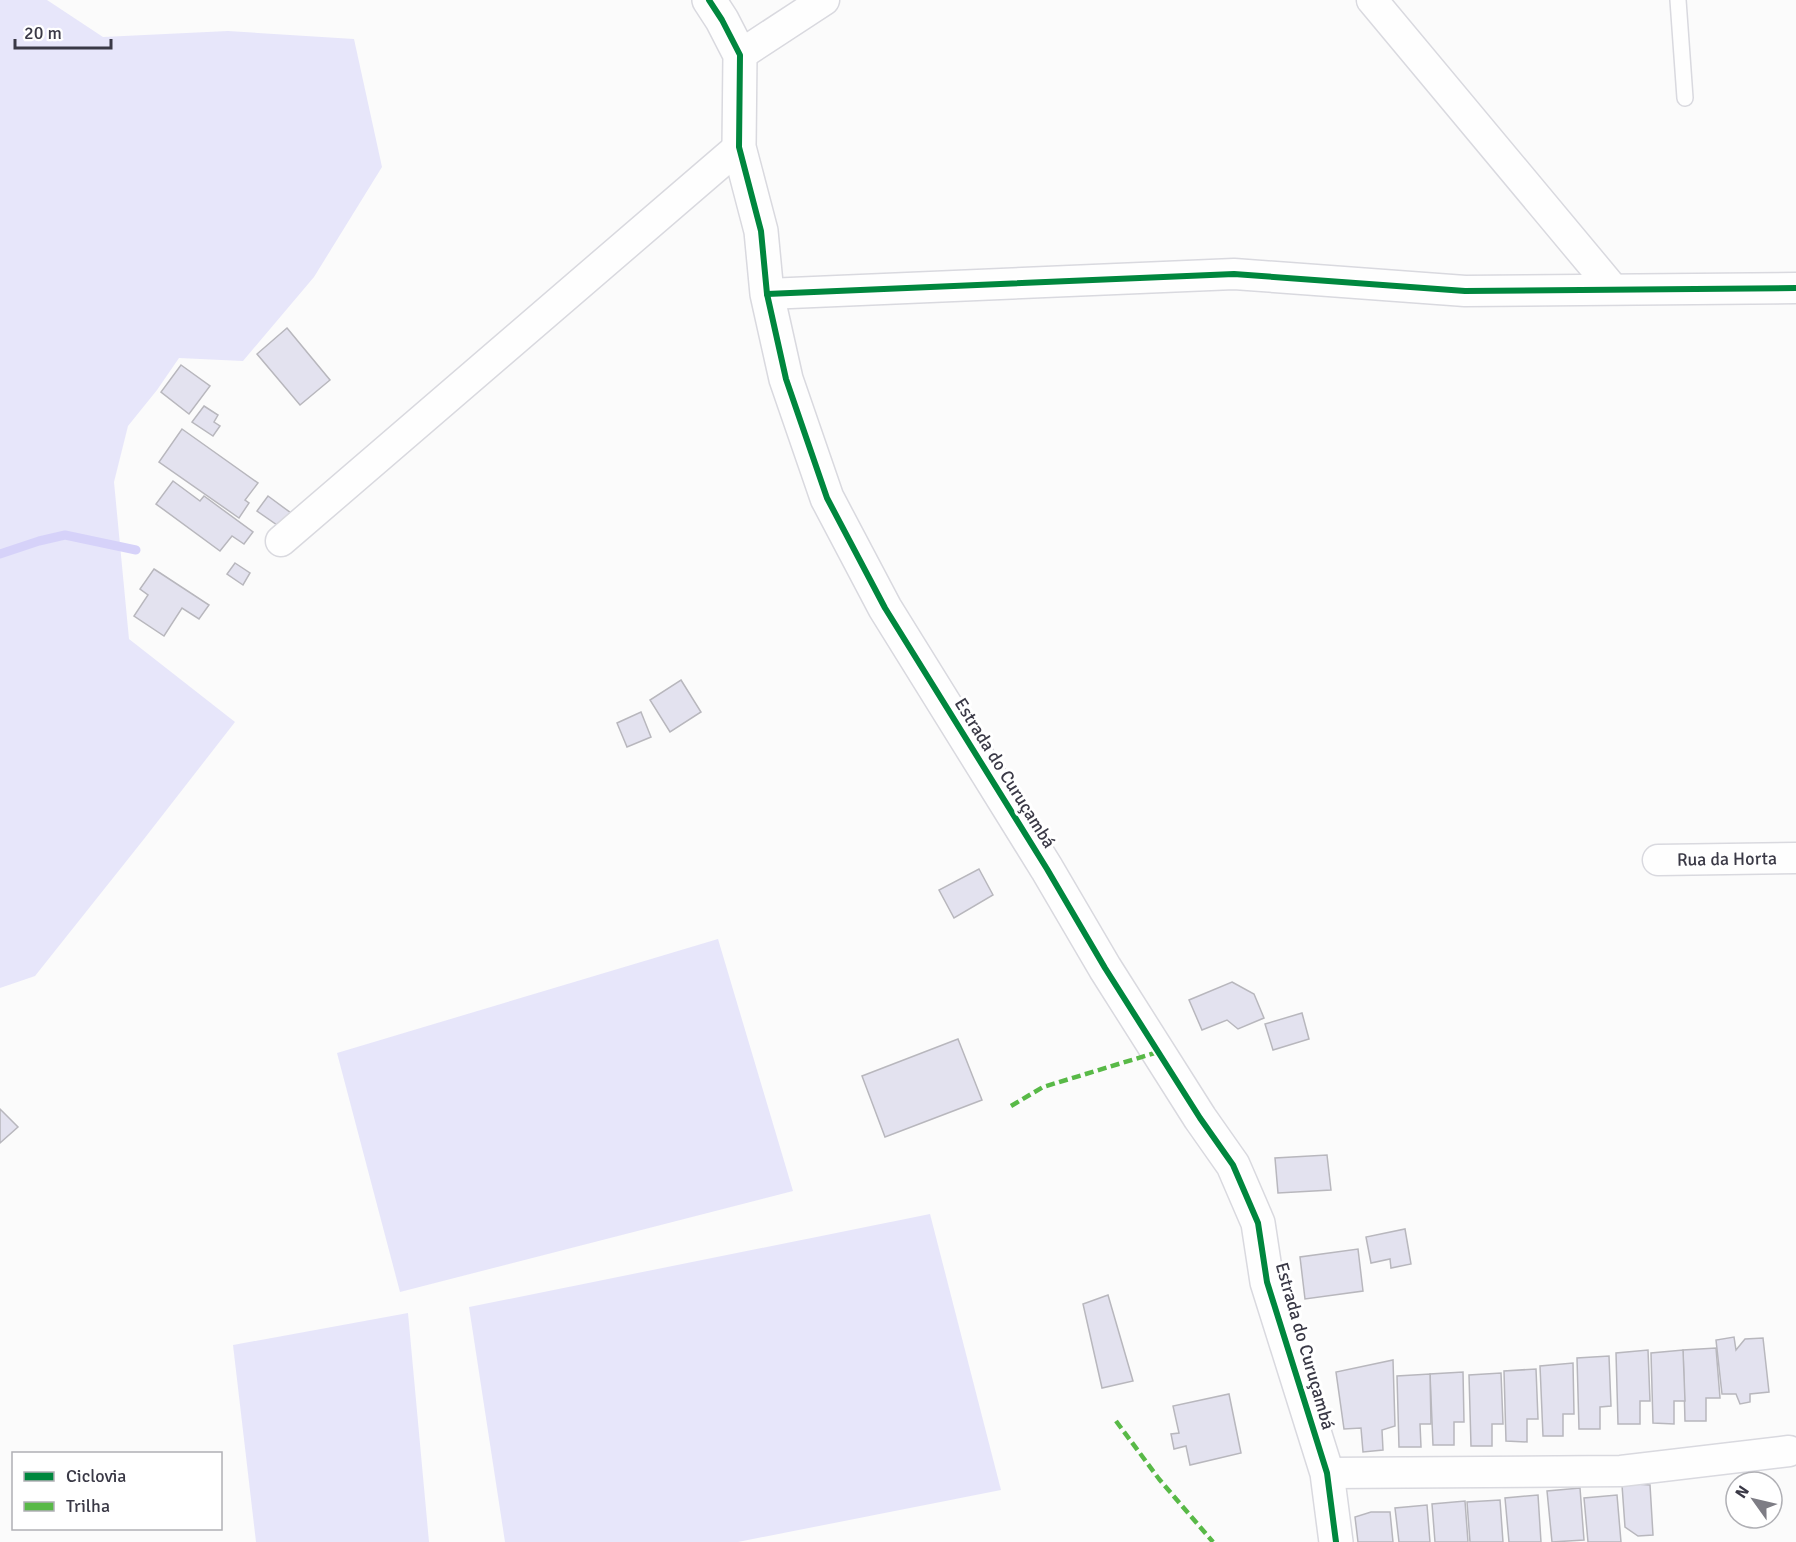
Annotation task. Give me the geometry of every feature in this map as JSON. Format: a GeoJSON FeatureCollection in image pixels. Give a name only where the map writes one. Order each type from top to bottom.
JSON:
{"type":"FeatureCollection","features":[{"type":"Feature","properties":{"kind":"street","name":"Estrada do Curuçambá"},"geometry":{"type":"LineString","coordinates":[[709,0],[740,54],[739,147],[761,231],[767,294],[786,379],[827,498],[885,608],[1047,869],[1105,968],[1200,1118],[1233,1165],[1258,1223],[1267,1282],[1327,1473],[1336,1542]]}},
{"type":"Feature","properties":{"kind":"street"},"geometry":{"type":"LineString","coordinates":[[740,54],[824,0]]}},
{"type":"Feature","properties":{"kind":"street"},"geometry":{"type":"LineString","coordinates":[[1372,0],[1613,289]]}},
{"type":"Feature","properties":{"kind":"street"},"geometry":{"type":"LineString","coordinates":[[281,541],[739,147]]}},
{"type":"Feature","properties":{"kind":"street"},"geometry":{"type":"LineString","coordinates":[[767,294],[1234,274],[1464,291],[1796,288]]}},
{"type":"Feature","properties":{"kind":"street","name":"Rua da Horta"},"geometry":{"type":"LineString","coordinates":[[1658,860],[1796,858]]}},
{"type":"Feature","properties":{"kind":"street"},"geometry":{"type":"LineString","coordinates":[[1327,1473],[1621,1471],[1789,1451]]}},
{"type":"Feature","properties":{"kind":"lane"},"geometry":{"type":"LineString","coordinates":[[1678,0],[1685,98]]}},
{"type":"Feature","properties":{"kind":"shaded area"},"geometry":{"type":"Polygon","coordinates":[[[0,0],[47,0],[103,37],[228,31],[354,39],[382,167],[314,277],[243,361],[179,358],[128,426],[114,482],[129,639],[235,722],[35,976],[0,988],[0,0]]]}},
{"type":"Feature","properties":{"kind":"shaded area"},"geometry":{"type":"Polygon","coordinates":[[[718,939],[793,1191],[400,1292],[337,1053],[718,939]]]}},
{"type":"Feature","properties":{"kind":"shaded area"},"geometry":{"type":"Polygon","coordinates":[[[930,1214],[1001,1490],[738,1542],[505,1542],[469,1307],[930,1214]]]}},
{"type":"Feature","properties":{"kind":"shaded area"},"geometry":{"type":"Polygon","coordinates":[[[408,1313],[429,1542],[256,1542],[233,1345],[408,1313]]]}},
{"type":"Feature","properties":{"kind":"building"},"geometry":{"type":"Polygon","coordinates":[[[287,328],[330,380],[300,405],[257,354],[287,328]]]}},
{"type":"Feature","properties":{"kind":"building"},"geometry":{"type":"Polygon","coordinates":[[[181,365],[210,386],[189,414],[161,392],[181,365]]]}},
{"type":"Feature","properties":{"kind":"building"},"geometry":{"type":"Polygon","coordinates":[[[204,406],[218,415],[214,422],[220,426],[213,436],[192,422],[204,406]]]}},
{"type":"Feature","properties":{"kind":"building"},"geometry":{"type":"Polygon","coordinates":[[[182,429],[258,483],[245,500],[249,503],[239,518],[159,462],[182,429]]]}},
{"type":"Feature","properties":{"kind":"building"},"geometry":{"type":"Polygon","coordinates":[[[173,481],[200,501],[204,496],[253,532],[244,544],[232,536],[220,551],[156,504],[173,481]]]}},
{"type":"Feature","properties":{"kind":"building"},"geometry":{"type":"Polygon","coordinates":[[[268,496],[291,513],[280,527],[257,511],[268,496]]]}},
{"type":"Feature","properties":{"kind":"building"},"geometry":{"type":"Polygon","coordinates":[[[235,563],[250,573],[243,585],[227,574],[235,563]]]}},
{"type":"Feature","properties":{"kind":"building"},"geometry":{"type":"Polygon","coordinates":[[[154,569],[209,605],[199,619],[182,608],[164,636],[134,616],[148,595],[140,589],[154,569]]]}},
{"type":"Feature","properties":{"kind":"building"},"geometry":{"type":"Polygon","coordinates":[[[681,680],[701,712],[670,732],[650,700],[681,680]]]}},
{"type":"Feature","properties":{"kind":"building"},"geometry":{"type":"Polygon","coordinates":[[[641,712],[651,737],[627,747],[617,723],[641,712]]]}},
{"type":"Feature","properties":{"kind":"building"},"geometry":{"type":"Polygon","coordinates":[[[979,869],[993,895],[954,918],[939,890],[979,869]]]}},
{"type":"Feature","properties":{"kind":"building"},"geometry":{"type":"Polygon","coordinates":[[[1232,982],[1254,994],[1264,1018],[1238,1029],[1227,1020],[1202,1030],[1189,1000],[1232,982]]]}},
{"type":"Feature","properties":{"kind":"building"},"geometry":{"type":"Polygon","coordinates":[[[1302,1013],[1309,1039],[1273,1050],[1265,1024],[1302,1013]]]}},
{"type":"Feature","properties":{"kind":"building"},"geometry":{"type":"Polygon","coordinates":[[[958,1039],[982,1100],[885,1137],[862,1076],[958,1039]]]}},
{"type":"Feature","properties":{"kind":"building"},"geometry":{"type":"Polygon","coordinates":[[[0,1109],[18,1127],[0,1143],[0,1109]]]}},
{"type":"Feature","properties":{"kind":"building"},"geometry":{"type":"Polygon","coordinates":[[[1327,1155],[1331,1190],[1278,1193],[1275,1158],[1327,1155]]]}},
{"type":"Feature","properties":{"kind":"building"},"geometry":{"type":"Polygon","coordinates":[[[1405,1229],[1411,1264],[1391,1268],[1390,1259],[1371,1263],[1366,1237],[1405,1229]]]}},
{"type":"Feature","properties":{"kind":"building"},"geometry":{"type":"Polygon","coordinates":[[[1358,1249],[1363,1291],[1305,1299],[1300,1257],[1358,1249]]]}},
{"type":"Feature","properties":{"kind":"building"},"geometry":{"type":"Polygon","coordinates":[[[1108,1295],[1133,1381],[1102,1388],[1083,1304],[1108,1295]]]}},
{"type":"Feature","properties":{"kind":"building"},"geometry":{"type":"Polygon","coordinates":[[[1734,1337],[1736,1350],[1745,1339],[1763,1338],[1769,1392],[1750,1394],[1750,1402],[1740,1404],[1736,1394],[1722,1394],[1716,1340],[1734,1337]]]}},
{"type":"Feature","properties":{"kind":"building"},"geometry":{"type":"Polygon","coordinates":[[[1716,1348],[1720,1398],[1706,1398],[1706,1421],[1685,1421],[1683,1350],[1716,1348]]]}},
{"type":"Feature","properties":{"kind":"building"},"geometry":{"type":"Polygon","coordinates":[[[1648,1350],[1650,1401],[1640,1401],[1640,1424],[1618,1424],[1616,1353],[1648,1350]]]}},
{"type":"Feature","properties":{"kind":"building"},"geometry":{"type":"Polygon","coordinates":[[[1683,1350],[1685,1401],[1674,1401],[1674,1424],[1653,1423],[1651,1353],[1683,1350]]]}},
{"type":"Feature","properties":{"kind":"building"},"geometry":{"type":"Polygon","coordinates":[[[1609,1356],[1611,1406],[1600,1407],[1600,1429],[1579,1429],[1577,1358],[1609,1356]]]}},
{"type":"Feature","properties":{"kind":"building"},"geometry":{"type":"Polygon","coordinates":[[[1393,1360],[1395,1426],[1382,1430],[1383,1450],[1363,1452],[1361,1428],[1344,1429],[1336,1372],[1393,1360]]]}},
{"type":"Feature","properties":{"kind":"building"},"geometry":{"type":"Polygon","coordinates":[[[1573,1363],[1574,1414],[1563,1414],[1563,1436],[1543,1436],[1540,1366],[1573,1363]]]}},
{"type":"Feature","properties":{"kind":"building"},"geometry":{"type":"Polygon","coordinates":[[[1536,1369],[1538,1419],[1527,1419],[1527,1442],[1506,1441],[1504,1371],[1536,1369]]]}},
{"type":"Feature","properties":{"kind":"building"},"geometry":{"type":"Polygon","coordinates":[[[1463,1372],[1464,1422],[1454,1422],[1454,1445],[1433,1445],[1430,1374],[1463,1372]]]}},
{"type":"Feature","properties":{"kind":"building"},"geometry":{"type":"Polygon","coordinates":[[[1501,1373],[1503,1424],[1492,1424],[1492,1446],[1471,1446],[1469,1375],[1501,1373]]]}},
{"type":"Feature","properties":{"kind":"building"},"geometry":{"type":"Polygon","coordinates":[[[1430,1374],[1431,1424],[1420,1424],[1421,1447],[1399,1447],[1397,1376],[1430,1374]]]}},
{"type":"Feature","properties":{"kind":"building"},"geometry":{"type":"Polygon","coordinates":[[[1229,1394],[1241,1453],[1190,1465],[1186,1446],[1174,1449],[1171,1434],[1179,1433],[1173,1406],[1229,1394]]]}},
{"type":"Feature","properties":{"kind":"building"},"geometry":{"type":"Polygon","coordinates":[[[1621,1471],[1637,1484],[1650,1485],[1653,1535],[1638,1536],[1625,1527],[1621,1471]]]}},
{"type":"Feature","properties":{"kind":"building"},"geometry":{"type":"Polygon","coordinates":[[[1580,1488],[1584,1540],[1552,1542],[1547,1491],[1580,1488]]]}},
{"type":"Feature","properties":{"kind":"building"},"geometry":{"type":"Polygon","coordinates":[[[1538,1495],[1541,1542],[1509,1542],[1505,1498],[1538,1495]]]}},
{"type":"Feature","properties":{"kind":"building"},"geometry":{"type":"Polygon","coordinates":[[[1617,1495],[1621,1542],[1588,1542],[1584,1498],[1617,1495]]]}},
{"type":"Feature","properties":{"kind":"building"},"geometry":{"type":"Polygon","coordinates":[[[1500,1500],[1503,1542],[1470,1542],[1467,1502],[1500,1500]]]}},
{"type":"Feature","properties":{"kind":"building"},"geometry":{"type":"Polygon","coordinates":[[[1465,1501],[1468,1542],[1435,1542],[1432,1504],[1465,1501]]]}},
{"type":"Feature","properties":{"kind":"building"},"geometry":{"type":"Polygon","coordinates":[[[1427,1505],[1430,1542],[1399,1542],[1395,1508],[1427,1505]]]}},
{"type":"Feature","properties":{"kind":"building"},"geometry":{"type":"Polygon","coordinates":[[[1371,1512],[1390,1512],[1393,1542],[1358,1542],[1355,1517],[1371,1512]]]}},
{"type":"Feature","properties":{"kind":"waterway"},"geometry":{"type":"LineString","coordinates":[[0,554],[65,535],[136,550]]}},
{"type":"Feature","properties":{"kind":"marked path"},"geometry":{"type":"LineString","coordinates":[[1011,1106],[1043,1087],[1158,1052]]}},
{"type":"Feature","properties":{"kind":"marked path"},"geometry":{"type":"LineString","coordinates":[[1116,1421],[1159,1479],[1213,1542]]}},
{"type":"Feature","properties":{"kind":"cycle path"},"geometry":{"type":"LineString","coordinates":[[709,0],[740,55],[739,147],[761,231],[767,294],[786,379],[827,498],[885,608],[1047,869],[1105,968],[1200,1118],[1233,1165],[1258,1223],[1267,1282],[1327,1473],[1336,1542]]}},
{"type":"Feature","properties":{"kind":"cycle path"},"geometry":{"type":"LineString","coordinates":[[767,294],[1234,274],[1465,291],[1796,288]]}}]}
